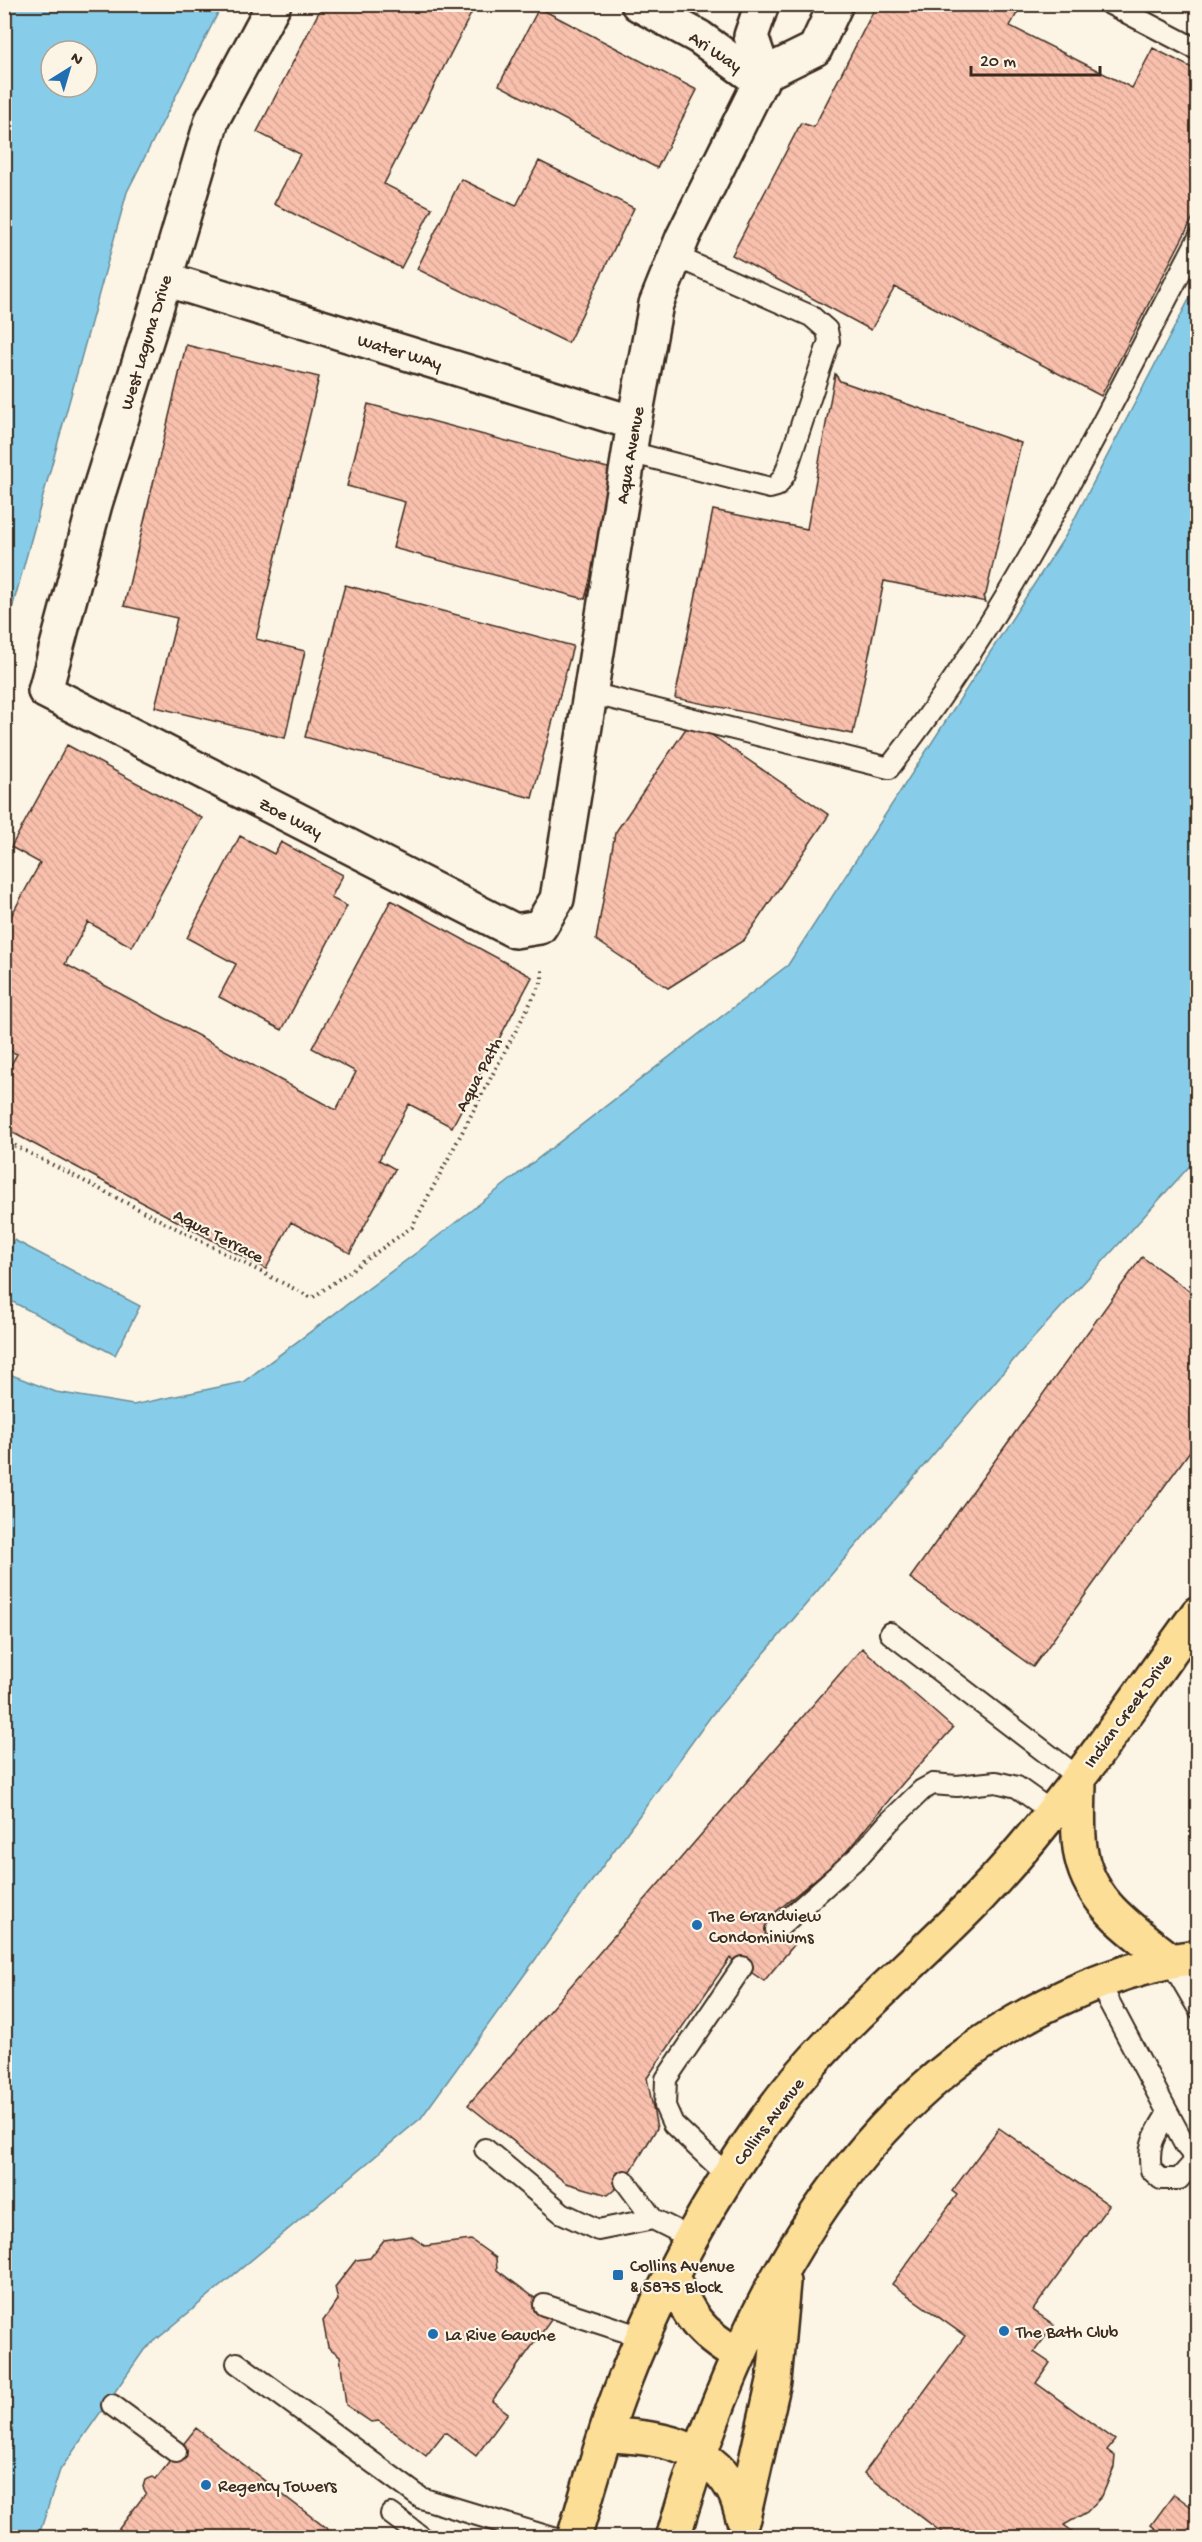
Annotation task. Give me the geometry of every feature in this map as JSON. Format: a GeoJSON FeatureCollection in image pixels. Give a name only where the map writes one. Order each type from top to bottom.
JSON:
{"type":"FeatureCollection","features":[{"type":"Feature","properties":{"kind":"main road","name":"Indian Creek Drive"},"geometry":{"type":"LineString","coordinates":[[1078,1778],[1197,1613]]}},
{"type":"Feature","properties":{"kind":"main road","name":"Collins Avenue"},"geometry":{"type":"LineString","coordinates":[[574,2538],[605,2435],[642,2337],[691,2238],[765,2120],[813,2062],[868,2004],[980,1896],[1078,1778]]}},
{"type":"Feature","properties":{"kind":"main road"},"geometry":{"type":"LineString","coordinates":[[1078,1778],[1080,1848],[1087,1875],[1096,1894],[1112,1915],[1184,1958]]}},
{"type":"Feature","properties":{"kind":"main road"},"geometry":{"type":"LineString","coordinates":[[673,2538],[699,2454],[738,2355],[784,2268],[839,2182],[871,2143],[901,2109],[940,2073],[984,2040],[1034,2011],[1098,1981],[1184,1958]]}},
{"type":"Feature","properties":{"kind":"main road"},"geometry":{"type":"LineString","coordinates":[[605,2435],[664,2440],[699,2454],[716,2467],[728,2481],[734,2490],[744,2518],[774,2381],[784,2268]]}},
{"type":"Feature","properties":{"kind":"main road"},"geometry":{"type":"LineString","coordinates":[[671,2275],[687,2311],[702,2330],[738,2355]]}},
{"type":"Feature","properties":{"kind":"street","name":"West Laguna Drive"},"geometry":{"type":"LineString","coordinates":[[45,691],[95,504],[212,120],[274,4]]}},
{"type":"Feature","properties":{"kind":"street","name":"Ari Way"},"geometry":{"type":"LineString","coordinates":[[638,4],[699,37],[762,78]]}},
{"type":"Feature","properties":{"kind":"street"},"geometry":{"type":"LineString","coordinates":[[745,4],[739,16],[740,40],[762,78]]}},
{"type":"Feature","properties":{"kind":"street"},"geometry":{"type":"LineString","coordinates":[[762,4],[751,36],[762,78]]}},
{"type":"Feature","properties":{"kind":"street"},"geometry":{"type":"LineString","coordinates":[[762,78],[815,49],[836,4]]}},
{"type":"Feature","properties":{"kind":"street","name":"Aqua Avenue"},"geometry":{"type":"LineString","coordinates":[[540,927],[556,899],[656,304],[675,256],[762,78]]}},
{"type":"Feature","properties":{"kind":"street","name":"Water WAy"},"geometry":{"type":"LineString","coordinates":[[165,279],[632,437]]}},
{"type":"Feature","properties":{"kind":"street","name":"Zoe Way"},"geometry":{"type":"LineString","coordinates":[[45,691],[515,931],[540,927]]}},
{"type":"Feature","properties":{"kind":"lane"},"geometry":{"type":"LineString","coordinates":[[1110,4],[1197,50]]}},
{"type":"Feature","properties":{"kind":"lane"},"geometry":{"type":"LineString","coordinates":[[590,693],[889,768],[923,724],[1008,594],[1197,239]]}},
{"type":"Feature","properties":{"kind":"lane"},"geometry":{"type":"LineString","coordinates":[[632,437],[770,488],[777,486],[784,474],[829,341],[827,330],[812,316],[675,256]]}},
{"type":"Feature","properties":{"kind":"lane"},"geometry":{"type":"LineString","coordinates":[[890,1633],[1078,1778]]}},
{"type":"Feature","properties":{"kind":"lane"},"geometry":{"type":"LineString","coordinates":[[776,1930],[860,1855],[888,1823],[922,1790],[933,1784],[957,1786],[996,1782],[1017,1787],[1052,1812]]}},
{"type":"Feature","properties":{"kind":"lane"},"geometry":{"type":"LineString","coordinates":[[1184,1958],[1197,2008]]}},
{"type":"Feature","properties":{"kind":"lane"},"geometry":{"type":"LineString","coordinates":[[728,2176],[673,2124],[665,2106],[666,2079],[742,1967]]}},
{"type":"Feature","properties":{"kind":"lane"},"geometry":{"type":"LineString","coordinates":[[1098,1981],[1168,2113],[1197,2161],[1179,2178],[1161,2178],[1151,2170],[1148,2155],[1154,2135],[1168,2113]]}},
{"type":"Feature","properties":{"kind":"lane"},"geometry":{"type":"LineString","coordinates":[[485,2149],[562,2213],[598,2230],[653,2219]]}},
{"type":"Feature","properties":{"kind":"lane"},"geometry":{"type":"LineString","coordinates":[[625,2181],[653,2219],[691,2238]]}},
{"type":"Feature","properties":{"kind":"lane"},"geometry":{"type":"LineString","coordinates":[[544,2305],[642,2337]]}},
{"type":"Feature","properties":{"kind":"lane"},"geometry":{"type":"LineString","coordinates":[[237,2363],[421,2498],[553,2538]]}},
{"type":"Feature","properties":{"kind":"lane"},"geometry":{"type":"LineString","coordinates":[[112,2405],[177,2452]]}},
{"type":"Feature","properties":{"kind":"lane"},"geometry":{"type":"LineString","coordinates":[[391,2514],[423,2538]]}},
{"type":"Feature","properties":{"kind":"path","name":"Aqua Path"},"geometry":{"type":"LineString","coordinates":[[412,1227],[542,981],[540,927]]}},
{"type":"Feature","properties":{"kind":"path","name":"Aqua Terrace"},"geometry":{"type":"LineString","coordinates":[[4,1140],[312,1298],[412,1227]]}},
{"type":"Feature","properties":{"kind":"water"},"geometry":{"type":"Polygon","coordinates":[[[5,4],[222,5],[127,192],[5,634],[5,4]]]}},
{"type":"Feature","properties":{"kind":"water"},"geometry":{"type":"Polygon","coordinates":[[[1197,284],[1197,1158],[1017,1356],[711,1716],[421,2118],[144,2350],[60,2470],[38,2538],[4,2537],[4,1372],[56,1392],[133,1405],[243,1382],[420,1250],[788,965],[1066,535],[1197,284]]]}},
{"type":"Feature","properties":{"kind":"water"},"geometry":{"type":"Polygon","coordinates":[[[14,1240],[140,1306],[115,1355],[5,1298],[5,1259],[14,1240]]]}},
{"type":"Feature","properties":{"kind":"building"},"geometry":{"type":"Polygon","coordinates":[[[323,4],[476,4],[384,184],[432,208],[401,268],[274,204],[300,154],[257,132],[323,4]]]}},
{"type":"Feature","properties":{"kind":"building"},"geometry":{"type":"Polygon","coordinates":[[[877,4],[1022,4],[1010,26],[1132,88],[1153,48],[1198,71],[1198,208],[1101,396],[895,287],[871,330],[732,255],[801,123],[814,127],[877,4]]]}},
{"type":"Feature","properties":{"kind":"building"},"geometry":{"type":"Polygon","coordinates":[[[539,8],[697,90],[657,168],[499,85],[539,8]]]}},
{"type":"Feature","properties":{"kind":"building"},"geometry":{"type":"Polygon","coordinates":[[[539,161],[634,208],[568,343],[417,269],[461,179],[516,206],[539,161]]]}},
{"type":"Feature","properties":{"kind":"building"},"geometry":{"type":"Polygon","coordinates":[[[186,345],[319,377],[256,639],[305,651],[285,738],[155,707],[177,618],[124,606],[186,345]]]}},
{"type":"Feature","properties":{"kind":"building"},"geometry":{"type":"Polygon","coordinates":[[[835,374],[840,381],[1021,443],[986,594],[983,597],[986,602],[884,581],[853,734],[675,698],[713,510],[807,529],[835,374]]]}},
{"type":"Feature","properties":{"kind":"building"},"geometry":{"type":"Polygon","coordinates":[[[368,404],[619,471],[585,599],[393,548],[405,502],[347,486],[368,404]]]}},
{"type":"Feature","properties":{"kind":"building"},"geometry":{"type":"Polygon","coordinates":[[[345,585],[573,646],[532,798],[305,737],[345,585]]]}},
{"type":"Feature","properties":{"kind":"building"},"geometry":{"type":"Polygon","coordinates":[[[691,721],[829,815],[744,940],[668,988],[596,940],[615,833],[691,721]]]}},
{"type":"Feature","properties":{"kind":"building"},"geometry":{"type":"Polygon","coordinates":[[[67,745],[202,818],[132,947],[88,922],[65,964],[336,1110],[356,1072],[312,1048],[391,900],[532,977],[452,1127],[409,1104],[379,1160],[395,1169],[350,1253],[291,1222],[266,1269],[4,1128],[4,1077],[17,1054],[4,1048],[4,929],[40,863],[11,847],[67,745]]]}},
{"type":"Feature","properties":{"kind":"building"},"geometry":{"type":"Polygon","coordinates":[[[240,836],[274,854],[281,842],[343,875],[331,898],[347,906],[282,1030],[219,997],[236,964],[187,938],[240,836]]]}},
{"type":"Feature","properties":{"kind":"building"},"geometry":{"type":"Polygon","coordinates":[[[1142,1257],[1198,1297],[1198,1440],[1033,1667],[910,1578],[1142,1257]]]}},
{"type":"Feature","properties":{"kind":"building","name":"The Grandview Condominiums"},"geometry":{"type":"Polygon","coordinates":[[[862,1648],[953,1728],[903,1783],[843,1856],[765,1921],[794,1945],[764,1981],[730,1958],[647,2078],[657,2128],[625,2181],[608,2195],[566,2183],[468,2105],[862,1648]]]}},
{"type":"Feature","properties":{"kind":"building","name":"The Bath Club"},"geometry":{"type":"Polygon","coordinates":[[[999,2128],[1109,2205],[1033,2310],[1054,2325],[1034,2352],[1050,2363],[1036,2383],[1115,2440],[1107,2450],[1115,2456],[1114,2467],[1102,2496],[1087,2512],[1064,2525],[1081,2538],[949,2538],[864,2473],[965,2336],[892,2284],[957,2195],[952,2191],[999,2128]]]}},
{"type":"Feature","properties":{"kind":"building","name":"La Rive Gauche"},"geometry":{"type":"Polygon","coordinates":[[[411,2236],[425,2246],[471,2240],[496,2258],[497,2270],[544,2305],[539,2311],[551,2320],[492,2401],[508,2413],[476,2456],[445,2432],[426,2456],[379,2421],[371,2422],[346,2405],[340,2356],[328,2347],[323,2321],[338,2300],[335,2287],[356,2260],[370,2258],[384,2240],[411,2236]]]}},
{"type":"Feature","properties":{"kind":"building","name":"Regency Towers"},"geometry":{"type":"Polygon","coordinates":[[[196,2428],[339,2538],[112,2538],[146,2493],[143,2487],[145,2480],[153,2477],[156,2479],[196,2428]]]}},
{"type":"Feature","properties":{"kind":"building"},"geometry":{"type":"Polygon","coordinates":[[[1174,2494],[1198,2512],[1198,2538],[1167,2538],[1151,2525],[1174,2494]]]}},
{"type":"Feature","properties":{"kind":"place","name":"The Grandview Condominiums"},"geometry":{"type":"Point","coordinates":[697,1925]}},
{"type":"Feature","properties":{"kind":"place","name":"Collins Avenue & 5875 Block"},"geometry":{"type":"Point","coordinates":[618,2275]}},
{"type":"Feature","properties":{"kind":"place","name":"The Bath Club"},"geometry":{"type":"Point","coordinates":[1004,2331]}},
{"type":"Feature","properties":{"kind":"place","name":"La Rive Gauche"},"geometry":{"type":"Point","coordinates":[433,2334]}},
{"type":"Feature","properties":{"kind":"place","name":"Regency Towers"},"geometry":{"type":"Point","coordinates":[206,2485]}}]}
